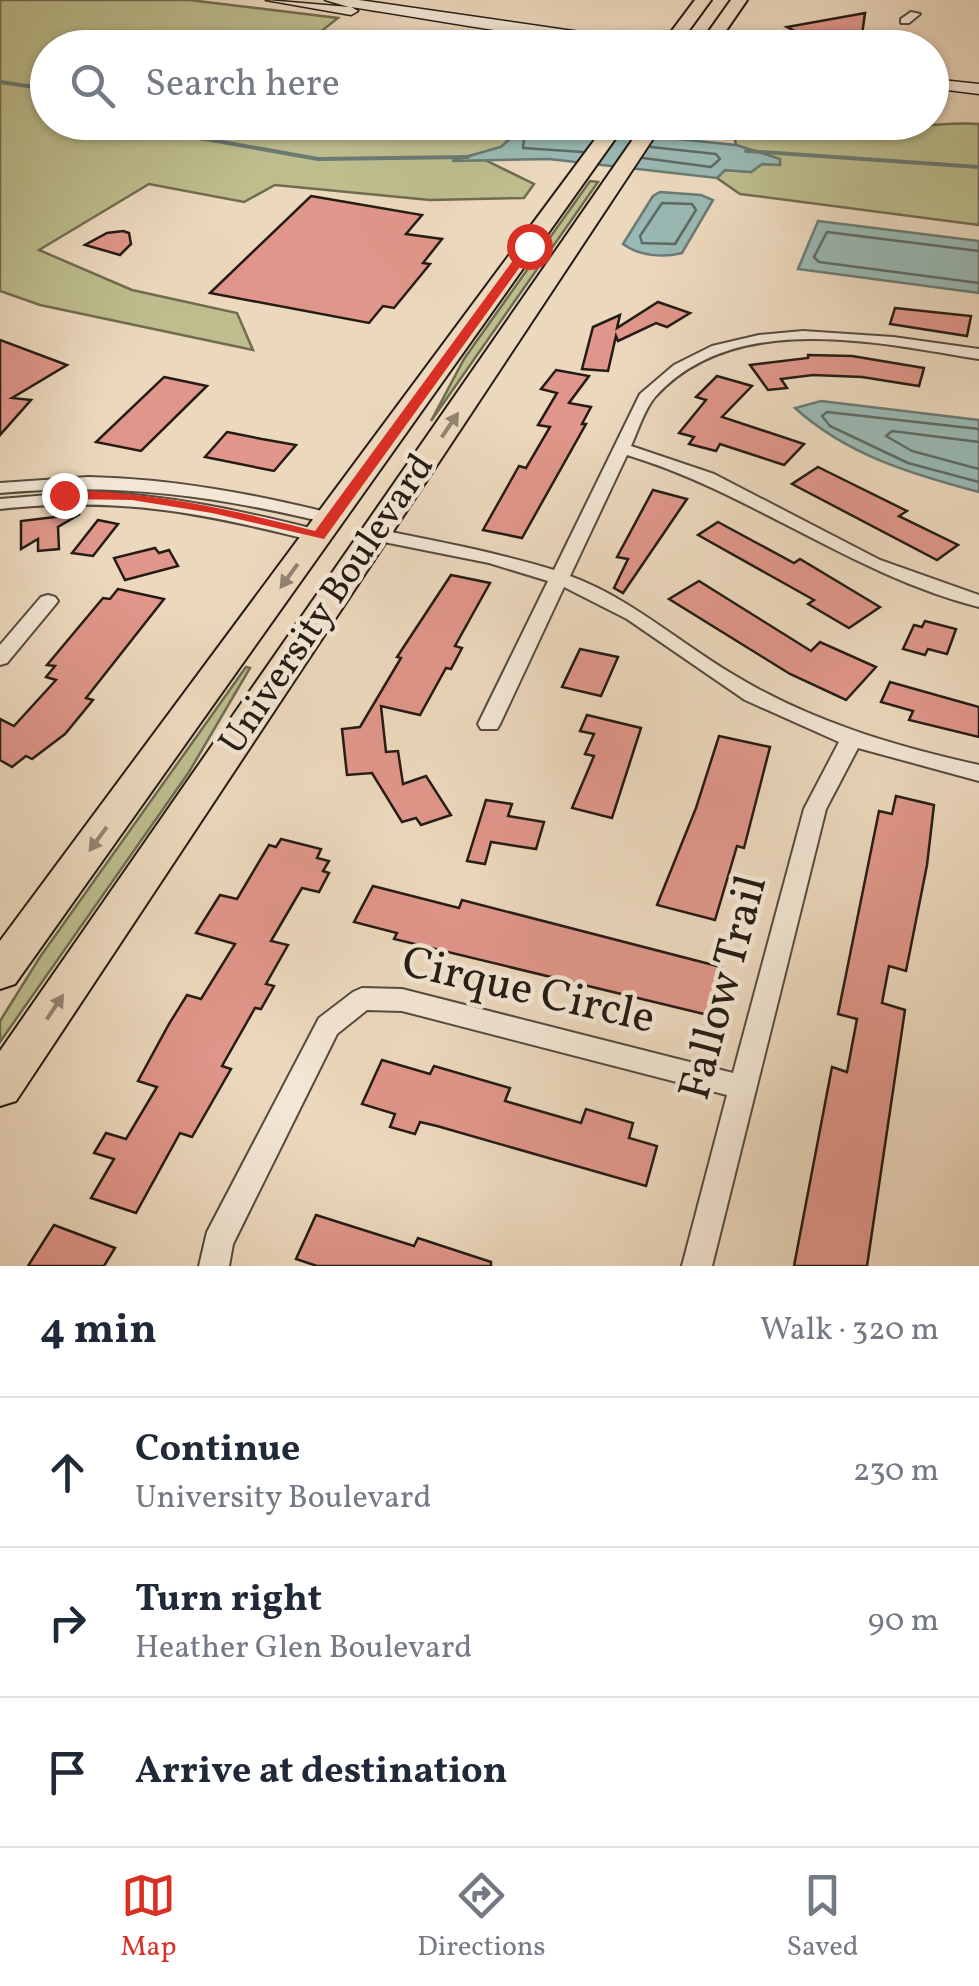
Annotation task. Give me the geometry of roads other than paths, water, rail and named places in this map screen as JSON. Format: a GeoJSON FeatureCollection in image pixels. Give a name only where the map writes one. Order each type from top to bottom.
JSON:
{"type":"FeatureCollection","features":[{"type":"Feature","properties":{"kind":"main road"},"geometry":{"type":"LineString","coordinates":[[684,30],[703,0]]}},
{"type":"Feature","properties":{"kind":"main road"},"geometry":{"type":"LineString","coordinates":[[718,30],[739,0]]}},
{"type":"Feature","properties":{"kind":"main road","name":"University Boulevard"},"geometry":{"type":"LineString","coordinates":[[0,972],[605,140]]}},
{"type":"Feature","properties":{"kind":"main road","name":"University Boulevard"},"geometry":{"type":"LineString","coordinates":[[0,1088],[643,140]]}},
{"type":"Feature","properties":{"kind":"main road"},"geometry":{"type":"LineString","coordinates":[[368,470],[362,511],[376,535]]}},
{"type":"Feature","properties":{"kind":"main road"},"geometry":{"type":"LineString","coordinates":[[326,527],[344,531],[347,548],[333,600]]}},
{"type":"Feature","properties":{"kind":"street"},"geometry":{"type":"LineString","coordinates":[[273,0],[472,30]]}},
{"type":"Feature","properties":{"kind":"street"},"geometry":{"type":"LineString","coordinates":[[332,0],[522,30]]}},
{"type":"Feature","properties":{"kind":"street"},"geometry":{"type":"LineString","coordinates":[[905,22],[915,14]]}},
{"type":"Feature","properties":{"kind":"street"},"geometry":{"type":"LineString","coordinates":[[949,76],[979,79]]}},
{"type":"Feature","properties":{"kind":"street"},"geometry":{"type":"LineString","coordinates":[[949,86],[979,89]]}},
{"type":"Feature","properties":{"kind":"street"},"geometry":{"type":"LineString","coordinates":[[489,724],[646,397],[668,373],[700,356],[738,343],[826,336],[979,354]]}},
{"type":"Feature","properties":{"kind":"street"},"geometry":{"type":"LineString","coordinates":[[621,448],[706,477],[881,569],[925,587],[979,600]]}},
{"type":"Feature","properties":{"kind":"street"},"geometry":{"type":"LineString","coordinates":[[0,488],[69,480],[136,481],[233,494],[326,527]]}},
{"type":"Feature","properties":{"kind":"street"},"geometry":{"type":"LineString","coordinates":[[0,504],[64,495],[132,496],[326,527]]}},
{"type":"Feature","properties":{"kind":"street"},"geometry":{"type":"LineString","coordinates":[[376,535],[516,562],[558,577],[608,599],[724,679],[786,713],[852,739],[979,772]]}},
{"type":"Feature","properties":{"kind":"street"},"geometry":{"type":"LineString","coordinates":[[0,658],[48,600]]}},
{"type":"Feature","properties":{"kind":"street","name":"Fallow Trail"},"geometry":{"type":"LineString","coordinates":[[697,1266],[815,809],[852,739]]}},
{"type":"Feature","properties":{"kind":"street","name":"Cirque Circle"},"geometry":{"type":"LineString","coordinates":[[214,1266],[218,1242],[328,1026],[362,999],[402,1000],[742,1087]]}},
{"type":"Feature","properties":{"kind":"water"},"geometry":{"type":"Polygon","coordinates":[[[509,140],[688,140],[736,145],[780,159],[780,165],[762,164],[751,172],[725,170],[717,178],[549,159],[452,161],[501,147],[509,140]]]}},
{"type":"Feature","properties":{"kind":"water"},"geometry":{"type":"Polygon","coordinates":[[[660,192],[701,195],[713,200],[682,253],[651,255],[623,244],[653,196],[660,192]]]}},
{"type":"Feature","properties":{"kind":"water"},"geometry":{"type":"Polygon","coordinates":[[[818,221],[979,241],[979,293],[798,269],[818,221]]]}},
{"type":"Feature","properties":{"kind":"water"},"geometry":{"type":"Polygon","coordinates":[[[821,401],[979,420],[979,492],[881,461],[836,438],[795,408],[821,401]]]}},
{"type":"Feature","properties":{"kind":"waterway"},"geometry":{"type":"LineString","coordinates":[[0,82],[30,86]]}},
{"type":"Feature","properties":{"kind":"waterway"},"geometry":{"type":"LineString","coordinates":[[211,140],[318,159],[468,157]]}},
{"type":"Feature","properties":{"kind":"waterway"},"geometry":{"type":"LineString","coordinates":[[746,151],[979,167]]}}]}
